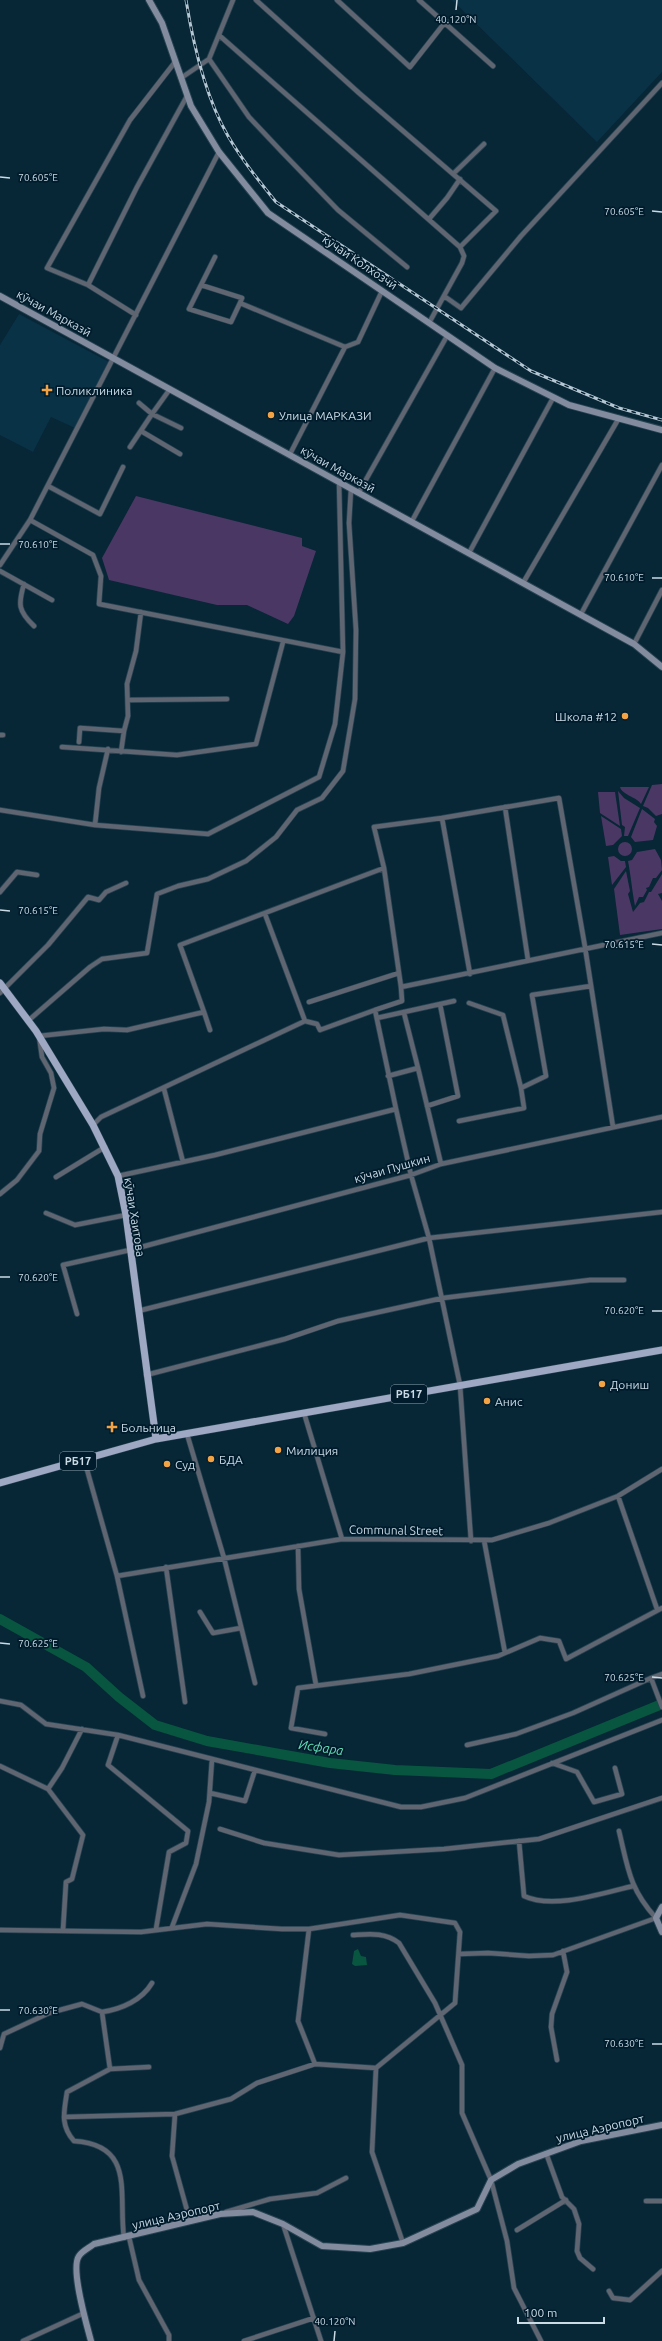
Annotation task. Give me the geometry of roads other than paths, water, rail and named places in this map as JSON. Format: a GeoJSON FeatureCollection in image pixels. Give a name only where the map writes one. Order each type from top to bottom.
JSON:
{"type":"FeatureCollection","features":[{"type":"Feature","properties":{"kind":"main road","name":"кӯчаи Колхозчӣ"},"geometry":{"type":"LineString","coordinates":[[149,0],[162,23],[191,106],[219,152],[268,213],[495,368],[569,405],[662,430]]}},
{"type":"Feature","properties":{"kind":"main road","name":"кӯчаи Марказӣ"},"geometry":{"type":"LineString","coordinates":[[0,296],[581,614],[634,644],[662,667]]}},
{"type":"Feature","properties":{"kind":"main road","name":"кӯчаи Хаитова"},"geometry":{"type":"LineString","coordinates":[[1,989],[29,1020],[93,1125],[118,1176],[126,1215],[146,1375],[156,1439]]}},
{"type":"Feature","properties":{"kind":"main road","name":"РБ17"},"geometry":{"type":"LineString","coordinates":[[0,1483],[156,1439],[662,1350]]}},
{"type":"Feature","properties":{"kind":"main road"},"geometry":{"type":"LineString","coordinates":[[662,1907],[656,1918],[662,1932]]}},
{"type":"Feature","properties":{"kind":"main road","name":"улица Аэропорт"},"geometry":{"type":"LineString","coordinates":[[91,2341],[82,2314],[75,2264],[78,2256],[94,2244],[127,2238],[220,2214],[253,2212],[283,2224],[322,2246],[370,2249],[403,2243],[477,2209],[491,2180],[518,2164],[581,2141],[662,2125]]}},
{"type":"Feature","properties":{"kind":"street"},"geometry":{"type":"LineString","coordinates":[[181,78],[208,59],[220,36],[233,0]]}},
{"type":"Feature","properties":{"kind":"street"},"geometry":{"type":"LineString","coordinates":[[256,0],[496,211],[460,247]]}},
{"type":"Feature","properties":{"kind":"street"},"geometry":{"type":"LineString","coordinates":[[337,0],[410,67],[446,22]]}},
{"type":"Feature","properties":{"kind":"street"},"geometry":{"type":"LineString","coordinates":[[419,0],[446,22],[493,66]]}},
{"type":"Feature","properties":{"kind":"street"},"geometry":{"type":"LineString","coordinates":[[220,36],[460,247],[464,256],[429,323]]}},
{"type":"Feature","properties":{"kind":"street"},"geometry":{"type":"LineString","coordinates":[[208,59],[249,117],[282,152],[338,210],[407,267]]}},
{"type":"Feature","properties":{"kind":"street"},"geometry":{"type":"LineString","coordinates":[[136,315],[88,285],[47,268],[130,120],[175,62]]}},
{"type":"Feature","properties":{"kind":"street"},"geometry":{"type":"LineString","coordinates":[[444,296],[461,308],[521,236],[662,83]]}},
{"type":"Feature","properties":{"kind":"street"},"geometry":{"type":"LineString","coordinates":[[88,285],[137,188],[187,96]]}},
{"type":"Feature","properties":{"kind":"street"},"geometry":{"type":"LineString","coordinates":[[453,174],[484,144]]}},
{"type":"Feature","properties":{"kind":"street"},"geometry":{"type":"LineString","coordinates":[[0,565],[30,520],[219,152]]}},
{"type":"Feature","properties":{"kind":"street"},"geometry":{"type":"LineString","coordinates":[[429,219],[447,198],[460,179]]}},
{"type":"Feature","properties":{"kind":"street"},"geometry":{"type":"LineString","coordinates":[[201,285],[242,298],[231,322],[189,309],[201,285],[215,257]]}},
{"type":"Feature","properties":{"kind":"street"},"geometry":{"type":"LineString","coordinates":[[290,454],[345,347],[358,342],[382,291]]}},
{"type":"Feature","properties":{"kind":"street"},"geometry":{"type":"LineString","coordinates":[[240,302],[345,347]]}},
{"type":"Feature","properties":{"kind":"street"},"geometry":{"type":"LineString","coordinates":[[359,492],[447,336]]}},
{"type":"Feature","properties":{"kind":"street"},"geometry":{"type":"LineString","coordinates":[[412,521],[495,368]]}},
{"type":"Feature","properties":{"kind":"street"},"geometry":{"type":"LineString","coordinates":[[130,447],[170,389]]}},
{"type":"Feature","properties":{"kind":"street"},"geometry":{"type":"LineString","coordinates":[[469,553],[553,398]]}},
{"type":"Feature","properties":{"kind":"street"},"geometry":{"type":"LineString","coordinates":[[139,403],[152,414],[181,428]]}},
{"type":"Feature","properties":{"kind":"street"},"geometry":{"type":"LineString","coordinates":[[523,582],[618,418]]}},
{"type":"Feature","properties":{"kind":"street"},"geometry":{"type":"LineString","coordinates":[[141,431],[180,454]]}},
{"type":"Feature","properties":{"kind":"street"},"geometry":{"type":"LineString","coordinates":[[581,614],[662,465]]}},
{"type":"Feature","properties":{"kind":"street"},"geometry":{"type":"LineString","coordinates":[[48,486],[100,514],[123,467]]}},
{"type":"Feature","properties":{"kind":"street"},"geometry":{"type":"LineString","coordinates":[[0,810],[94,825],[208,834],[319,777],[335,724],[343,652],[339,482]]}},
{"type":"Feature","properties":{"kind":"street"},"geometry":{"type":"LineString","coordinates":[[29,1020],[90,967],[102,959],[147,953],[157,894],[178,886],[208,879],[246,861],[276,837],[297,810],[322,798],[343,771],[355,699],[356,630],[349,523],[351,489]]}},
{"type":"Feature","properties":{"kind":"street"},"geometry":{"type":"LineString","coordinates":[[30,520],[93,555],[101,576],[99,604],[283,642],[343,652]]}},
{"type":"Feature","properties":{"kind":"street"},"geometry":{"type":"LineString","coordinates":[[0,571],[52,600]]}},
{"type":"Feature","properties":{"kind":"street"},"geometry":{"type":"LineString","coordinates":[[24,584],[19,605],[24,617],[34,626]]}},
{"type":"Feature","properties":{"kind":"street"},"geometry":{"type":"LineString","coordinates":[[634,644],[662,590]]}},
{"type":"Feature","properties":{"kind":"street"},"geometry":{"type":"LineString","coordinates":[[121,752],[124,730],[128,716],[127,684],[136,650],[140,612]]}},
{"type":"Feature","properties":{"kind":"street"},"geometry":{"type":"LineString","coordinates":[[62,747],[177,755],[256,744],[283,642]]}},
{"type":"Feature","properties":{"kind":"street"},"geometry":{"type":"LineString","coordinates":[[128,700],[226,699]]}},
{"type":"Feature","properties":{"kind":"street"},"geometry":{"type":"LineString","coordinates":[[79,742],[80,728],[124,730]]}},
{"type":"Feature","properties":{"kind":"street"},"geometry":{"type":"LineString","coordinates":[[94,825],[99,788],[108,749]]}},
{"type":"Feature","properties":{"kind":"street"},"geometry":{"type":"LineString","coordinates":[[93,1125],[101,1117],[164,1089],[305,1021],[317,1024],[320,1030],[402,1001],[384,868],[374,827],[442,818],[559,798],[585,947],[613,1127]]}},
{"type":"Feature","properties":{"kind":"street"},"geometry":{"type":"LineString","coordinates":[[505,807],[528,960]]}},
{"type":"Feature","properties":{"kind":"street"},"geometry":{"type":"LineString","coordinates":[[442,818],[470,974]]}},
{"type":"Feature","properties":{"kind":"street"},"geometry":{"type":"LineString","coordinates":[[210,1030],[180,945],[384,868]]}},
{"type":"Feature","properties":{"kind":"street"},"geometry":{"type":"LineString","coordinates":[[0,892],[17,872],[37,875]]}},
{"type":"Feature","properties":{"kind":"street"},"geometry":{"type":"LineString","coordinates":[[1,989],[48,944],[88,897],[99,900],[106,892],[126,883]]}},
{"type":"Feature","properties":{"kind":"street"},"geometry":{"type":"LineString","coordinates":[[265,914],[305,1021]]}},
{"type":"Feature","properties":{"kind":"street"},"geometry":{"type":"LineString","coordinates":[[401,987],[470,974],[585,947],[662,933]]}},
{"type":"Feature","properties":{"kind":"street"},"geometry":{"type":"LineString","coordinates":[[309,1002],[399,973]]}},
{"type":"Feature","properties":{"kind":"street"},"geometry":{"type":"LineString","coordinates":[[521,1088],[546,1076],[532,995],[591,986]]}},
{"type":"Feature","properties":{"kind":"street"},"geometry":{"type":"LineString","coordinates":[[377,1018],[454,1001]]}},
{"type":"Feature","properties":{"kind":"street"},"geometry":{"type":"LineString","coordinates":[[459,1121],[524,1108],[521,1088],[503,1015],[469,1003]]}},
{"type":"Feature","properties":{"kind":"street"},"geometry":{"type":"LineString","coordinates":[[427,1106],[458,1096],[440,1004]]}},
{"type":"Feature","properties":{"kind":"street"},"geometry":{"type":"LineString","coordinates":[[375,1010],[388,1076],[411,1174],[429,1238],[460,1385],[471,1541]]}},
{"type":"Feature","properties":{"kind":"street"},"geometry":{"type":"LineString","coordinates":[[0,1194],[16,1180],[39,1152],[40,1134],[54,1088],[51,1073],[42,1057],[39,1036],[104,1029],[127,1030],[204,1012]]}},
{"type":"Feature","properties":{"kind":"street"},"geometry":{"type":"LineString","coordinates":[[404,1013],[441,1164]]}},
{"type":"Feature","properties":{"kind":"street"},"geometry":{"type":"LineString","coordinates":[[388,1076],[418,1068]]}},
{"type":"Feature","properties":{"kind":"street"},"geometry":{"type":"LineString","coordinates":[[164,1089],[183,1162]]}},
{"type":"Feature","properties":{"kind":"street"},"geometry":{"type":"LineString","coordinates":[[118,1176],[183,1162],[396,1109]]}},
{"type":"Feature","properties":{"kind":"street","name":"кӯчаи Пушкин"},"geometry":{"type":"LineString","coordinates":[[76,1314],[63,1265],[130,1250],[411,1174],[441,1164],[662,1117]]}},
{"type":"Feature","properties":{"kind":"street"},"geometry":{"type":"LineString","coordinates":[[56,1177],[105,1147]]}},
{"type":"Feature","properties":{"kind":"street"},"geometry":{"type":"LineString","coordinates":[[138,1311],[429,1238],[662,1212]]}},
{"type":"Feature","properties":{"kind":"street"},"geometry":{"type":"LineString","coordinates":[[46,1213],[75,1225],[126,1215]]}},
{"type":"Feature","properties":{"kind":"street"},"geometry":{"type":"LineString","coordinates":[[146,1375],[285,1339],[338,1321],[442,1298],[590,1280],[624,1280]]}},
{"type":"Feature","properties":{"kind":"street"},"geometry":{"type":"LineString","coordinates":[[304,1413],[342,1539]]}},
{"type":"Feature","properties":{"kind":"street"},"geometry":{"type":"LineString","coordinates":[[187,1434],[224,1558],[255,1683]]}},
{"type":"Feature","properties":{"kind":"street"},"geometry":{"type":"LineString","coordinates":[[84,1459],[118,1576],[143,1696]]}},
{"type":"Feature","properties":{"kind":"street","name":"Communal Street"},"geometry":{"type":"LineString","coordinates":[[118,1576],[342,1539],[484,1540],[549,1523],[618,1496],[662,1469]]}},
{"type":"Feature","properties":{"kind":"street"},"geometry":{"type":"LineString","coordinates":[[325,1734],[292,1728],[298,1688],[409,1674],[505,1653],[540,1638],[558,1641],[566,1659],[660,1608],[618,1496]]}},
{"type":"Feature","properties":{"kind":"street"},"geometry":{"type":"LineString","coordinates":[[484,1540],[505,1653]]}},
{"type":"Feature","properties":{"kind":"street"},"geometry":{"type":"LineString","coordinates":[[298,1546],[299,1589],[316,1685]]}},
{"type":"Feature","properties":{"kind":"street"},"geometry":{"type":"LineString","coordinates":[[166,1567],[185,1702]]}},
{"type":"Feature","properties":{"kind":"street"},"geometry":{"type":"LineString","coordinates":[[200,1612],[213,1633],[241,1628]]}},
{"type":"Feature","properties":{"kind":"street"},"geometry":{"type":"LineString","coordinates":[[467,1745],[516,1734],[573,1713],[662,1674]]}},
{"type":"Feature","properties":{"kind":"street"},"geometry":{"type":"LineString","coordinates":[[651,1678],[662,1706]]}},
{"type":"Feature","properties":{"kind":"street"},"geometry":{"type":"LineString","coordinates":[[0,1701],[21,1705],[46,1724],[118,1734],[401,1807],[420,1807],[465,1798],[662,1720]]}},
{"type":"Feature","properties":{"kind":"street"},"geometry":{"type":"LineString","coordinates":[[48,1789],[62,1768],[82,1729]]}},
{"type":"Feature","properties":{"kind":"street"},"geometry":{"type":"LineString","coordinates":[[118,1734],[108,1766],[188,1831],[186,1843],[169,1852],[156,1929]]}},
{"type":"Feature","properties":{"kind":"street"},"geometry":{"type":"LineString","coordinates":[[172,1927],[196,1864],[210,1793],[212,1759]]}},
{"type":"Feature","properties":{"kind":"street"},"geometry":{"type":"LineString","coordinates":[[552,1763],[577,1772],[594,1802],[622,1794],[615,1768]]}},
{"type":"Feature","properties":{"kind":"street"},"geometry":{"type":"LineString","coordinates":[[0,1766],[48,1789],[83,1835],[76,1871],[72,1879],[66,1882],[63,1930]]}},
{"type":"Feature","properties":{"kind":"street"},"geometry":{"type":"LineString","coordinates":[[210,1793],[245,1801],[255,1770]]}},
{"type":"Feature","properties":{"kind":"street"},"geometry":{"type":"LineString","coordinates":[[220,1830],[264,1843],[339,1855],[444,1849],[539,1839],[662,1798]]}},
{"type":"Feature","properties":{"kind":"street"},"geometry":{"type":"LineString","coordinates":[[459,1954],[488,1953],[530,1956],[553,1955],[656,1918],[642,1902],[633,1886],[619,1831]]}},
{"type":"Feature","properties":{"kind":"street"},"geometry":{"type":"LineString","coordinates":[[519,1841],[524,1896],[534,1901],[573,1900],[633,1886]]}},
{"type":"Feature","properties":{"kind":"street"},"geometry":{"type":"LineString","coordinates":[[0,1930],[141,1932],[172,1927],[207,1924],[282,1930],[309,1929],[400,1915],[455,1923],[460,1932],[456,2003],[376,2068],[315,2064],[257,2083],[231,2099],[175,2114],[64,2117]]}},
{"type":"Feature","properties":{"kind":"street"},"geometry":{"type":"LineString","coordinates":[[309,1929],[298,2022],[315,2064]]}},
{"type":"Feature","properties":{"kind":"street"},"geometry":{"type":"LineString","coordinates":[[353,1935],[376,1934],[393,1938],[399,1943],[435,2003],[462,2065],[462,2113],[491,2180],[507,2241],[514,2288],[541,2341]]}},
{"type":"Feature","properties":{"kind":"street"},"geometry":{"type":"LineString","coordinates":[[557,2060],[551,2027],[552,2014],[566,1972],[563,1951]]}},
{"type":"Feature","properties":{"kind":"street"},"geometry":{"type":"LineString","coordinates":[[0,2048],[4,2034],[49,2013],[82,2004],[102,2012],[115,2010],[145,1995],[152,1984]]}},
{"type":"Feature","properties":{"kind":"street"},"geometry":{"type":"LineString","coordinates":[[102,2012],[110,2069]]}},
{"type":"Feature","properties":{"kind":"street"},"geometry":{"type":"LineString","coordinates":[[149,2067],[110,2069],[67,2092],[64,2117],[66,2132],[74,2141],[100,2145],[111,2152],[122,2185],[122,2220],[139,2280],[169,2335],[169,2341]]}},
{"type":"Feature","properties":{"kind":"street"},"geometry":{"type":"LineString","coordinates":[[376,2068],[372,2152],[403,2243]]}},
{"type":"Feature","properties":{"kind":"street"},"geometry":{"type":"LineString","coordinates":[[175,2114],[172,2156],[190,2221]]}},
{"type":"Feature","properties":{"kind":"street"},"geometry":{"type":"LineString","coordinates":[[546,2153],[566,2200],[574,2209],[579,2224],[577,2251],[580,2258],[593,2269]]}},
{"type":"Feature","properties":{"kind":"street"},"geometry":{"type":"LineString","coordinates":[[220,2214],[270,2199],[317,2193],[346,2178]]}},
{"type":"Feature","properties":{"kind":"street"},"geometry":{"type":"LineString","coordinates":[[517,2230],[566,2200]]}},
{"type":"Feature","properties":{"kind":"street"},"geometry":{"type":"LineString","coordinates":[[646,2201],[662,2201]]}},
{"type":"Feature","properties":{"kind":"street"},"geometry":{"type":"LineString","coordinates":[[283,2224],[321,2341]]}},
{"type":"Feature","properties":{"kind":"street"},"geometry":{"type":"LineString","coordinates":[[609,2291],[613,2298],[630,2300],[662,2271]]}},
{"type":"Feature","properties":{"kind":"street"},"geometry":{"type":"LineString","coordinates":[[23,2341],[82,2314]]}},
{"type":"Feature","properties":{"kind":"street"},"geometry":{"type":"LineString","coordinates":[[244,2341],[314,2318]]}},
{"type":"Feature","properties":{"kind":"waterway","name":"Исфара"},"geometry":{"type":"LineString","coordinates":[[0,1619],[86,1667],[119,1697],[155,1725],[207,1741],[330,1763],[395,1770],[491,1774],[662,1704]]}},
{"type":"Feature","properties":{"kind":"railway"},"geometry":{"type":"LineString","coordinates":[[186,0],[192,34],[201,70],[220,121],[239,153],[276,202],[531,371],[619,408],[662,420]]}},
{"type":"Feature","properties":{"kind":"place","name":"Поликлиника"},"geometry":{"type":"Point","coordinates":[47,390]}},
{"type":"Feature","properties":{"kind":"place","name":"Улица МАРКАЗИ"},"geometry":{"type":"Point","coordinates":[271,415]}},
{"type":"Feature","properties":{"kind":"place","name":"Школа #12"},"geometry":{"type":"Point","coordinates":[625,716]}},
{"type":"Feature","properties":{"kind":"place","name":"Дониш"},"geometry":{"type":"Point","coordinates":[602,1384]}},
{"type":"Feature","properties":{"kind":"place","name":"Анис"},"geometry":{"type":"Point","coordinates":[487,1401]}},
{"type":"Feature","properties":{"kind":"place","name":"Больница"},"geometry":{"type":"Point","coordinates":[112,1427]}},
{"type":"Feature","properties":{"kind":"place","name":"Милиция"},"geometry":{"type":"Point","coordinates":[278,1450]}},
{"type":"Feature","properties":{"kind":"place","name":"БДА"},"geometry":{"type":"Point","coordinates":[211,1459]}},
{"type":"Feature","properties":{"kind":"place","name":"Суд"},"geometry":{"type":"Point","coordinates":[167,1464]}}]}
